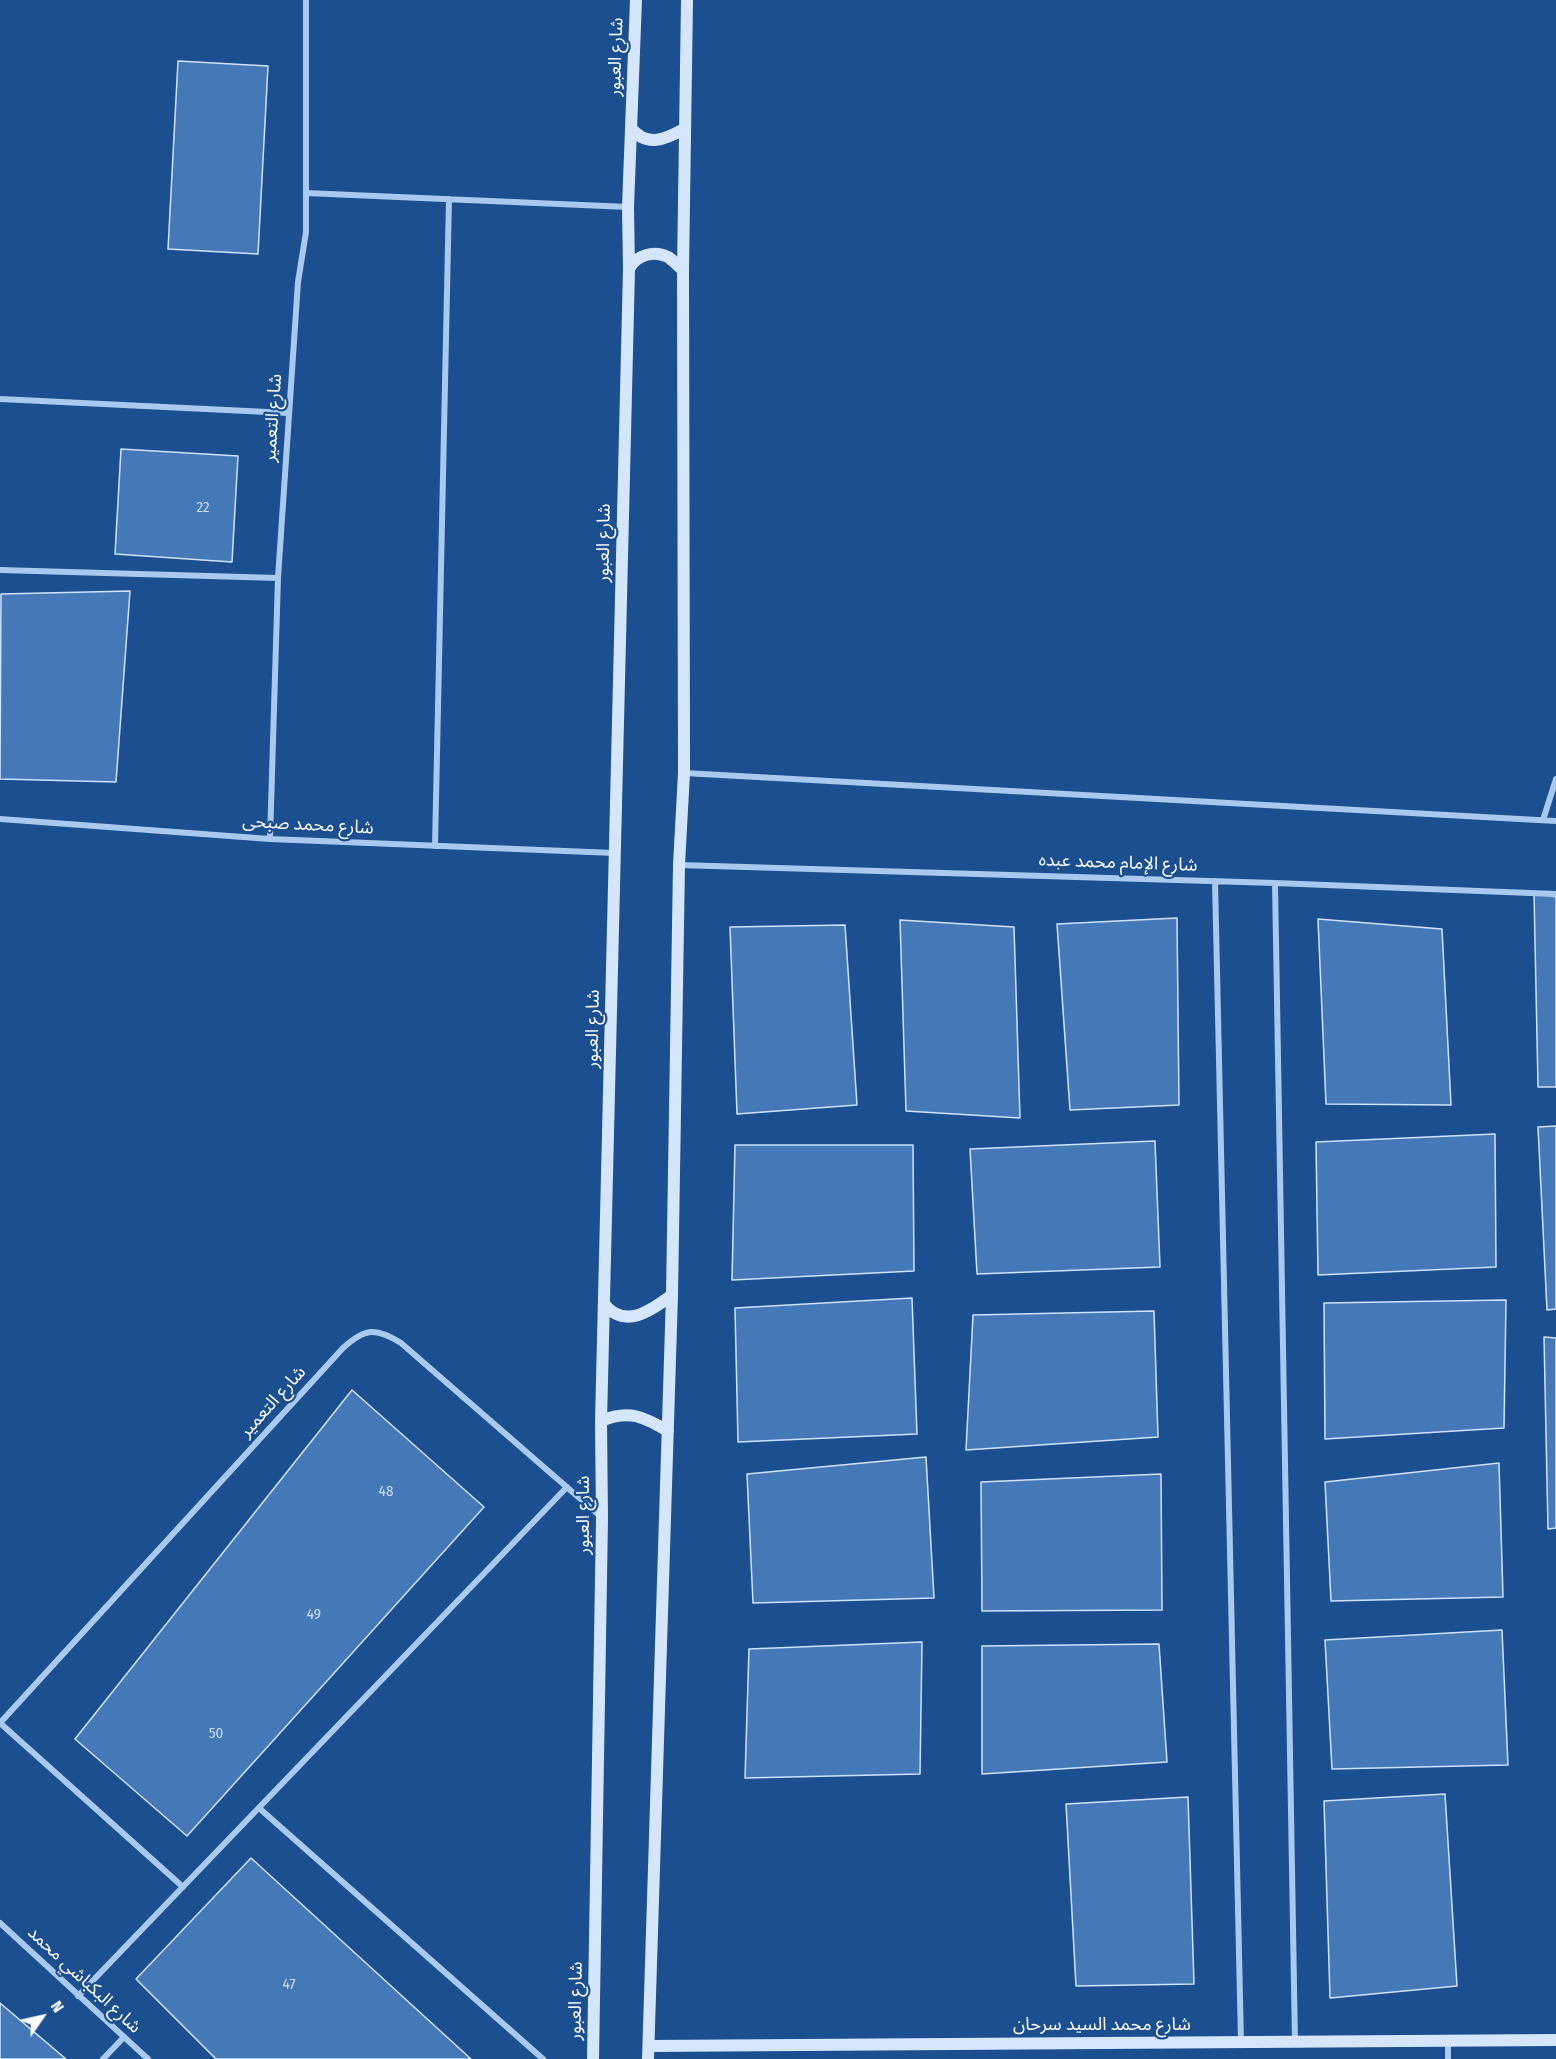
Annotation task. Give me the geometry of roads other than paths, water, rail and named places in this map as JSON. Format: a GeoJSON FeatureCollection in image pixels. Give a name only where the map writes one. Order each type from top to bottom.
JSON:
{"type":"FeatureCollection","features":[{"type":"Feature","properties":{"kind":"street","name":"شارع التعمير"},"geometry":{"type":"LineString","coordinates":[[270,839],[278,578],[298,282],[306,232],[306,0]]}},
{"type":"Feature","properties":{"kind":"street","name":"شارع العبور"},"geometry":{"type":"LineString","coordinates":[[593,2059],[602,1518],[601,1421],[629,269],[628,207],[636,0]]}},
{"type":"Feature","properties":{"kind":"street"},"geometry":{"type":"LineString","coordinates":[[648,2053],[672,1295],[679,865],[684,773],[683,270],[687,0]]}},
{"type":"Feature","properties":{"kind":"street"},"geometry":{"type":"LineString","coordinates":[[631,128],[635,133],[649,140],[664,140],[684,129]]}},
{"type":"Feature","properties":{"kind":"street"},"geometry":{"type":"LineString","coordinates":[[306,193],[628,207]]}},
{"type":"Feature","properties":{"kind":"street"},"geometry":{"type":"LineString","coordinates":[[435,846],[449,199]]}},
{"type":"Feature","properties":{"kind":"street"},"geometry":{"type":"LineString","coordinates":[[629,269],[632,262],[643,255],[656,254],[668,257],[683,270]]}},
{"type":"Feature","properties":{"kind":"street"},"geometry":{"type":"LineString","coordinates":[[0,399],[288,413]]}},
{"type":"Feature","properties":{"kind":"street"},"geometry":{"type":"LineString","coordinates":[[0,570],[278,578]]}},
{"type":"Feature","properties":{"kind":"street"},"geometry":{"type":"LineString","coordinates":[[684,773],[1556,821]]}},
{"type":"Feature","properties":{"kind":"street"},"geometry":{"type":"LineString","coordinates":[[1543,820],[1556,779]]}},
{"type":"Feature","properties":{"kind":"street","name":"شارع محمد صبحى"},"geometry":{"type":"LineString","coordinates":[[0,819],[270,839],[614,853]]}},
{"type":"Feature","properties":{"kind":"street","name":"شارع الإمام محمد عبده"},"geometry":{"type":"LineString","coordinates":[[679,865],[1556,894]]}},
{"type":"Feature","properties":{"kind":"street"},"geometry":{"type":"LineString","coordinates":[[1215,881],[1241,2042]]}},
{"type":"Feature","properties":{"kind":"street"},"geometry":{"type":"LineString","coordinates":[[1275,883],[1295,2042]]}},
{"type":"Feature","properties":{"kind":"street"},"geometry":{"type":"LineString","coordinates":[[605,1305],[621,1315],[634,1316],[647,1313],[672,1295]]}},
{"type":"Feature","properties":{"kind":"street","name":"شارع التعمير"},"geometry":{"type":"LineString","coordinates":[[0,1723],[343,1348],[355,1337],[369,1331],[386,1333],[401,1342],[602,1518]]}},
{"type":"Feature","properties":{"kind":"street"},"geometry":{"type":"LineString","coordinates":[[601,1421],[621,1414],[635,1415],[668,1431]]}},
{"type":"Feature","properties":{"kind":"street"},"geometry":{"type":"LineString","coordinates":[[78,1996],[567,1487]]}},
{"type":"Feature","properties":{"kind":"street"},"geometry":{"type":"LineString","coordinates":[[0,1723],[183,1887]]}},
{"type":"Feature","properties":{"kind":"street"},"geometry":{"type":"LineString","coordinates":[[259,1808],[543,2059]]}},
{"type":"Feature","properties":{"kind":"street","name":"شارع البكباشي محمد"},"geometry":{"type":"LineString","coordinates":[[0,1923],[148,2059]]}},
{"type":"Feature","properties":{"kind":"street"},"geometry":{"type":"LineString","coordinates":[[103,2059],[124,2037]]}},
{"type":"Feature","properties":{"kind":"street","name":"شارع محمد السيد سرحان"},"geometry":{"type":"LineString","coordinates":[[648,2053],[1241,2042],[1556,2040]]}},
{"type":"Feature","properties":{"kind":"street"},"geometry":{"type":"LineString","coordinates":[[1448,2041],[1448,2059]]}}]}
